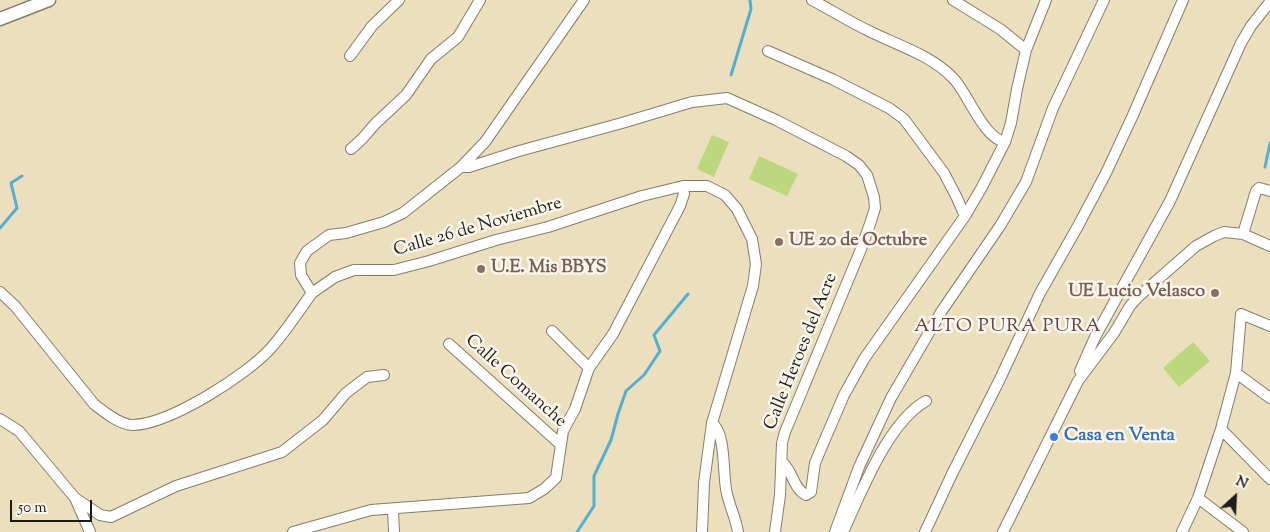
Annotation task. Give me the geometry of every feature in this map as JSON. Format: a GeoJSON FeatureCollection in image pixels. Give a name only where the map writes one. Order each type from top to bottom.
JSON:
{"type":"FeatureCollection","features":[{"type":"Feature","properties":{"kind":"street"},"geometry":{"type":"LineString","coordinates":[[0,20],[49,0]]}},
{"type":"Feature","properties":{"kind":"street"},"geometry":{"type":"LineString","coordinates":[[350,56],[372,26],[399,0]]}},
{"type":"Feature","properties":{"kind":"street"},"geometry":{"type":"LineString","coordinates":[[350,149],[406,95],[431,58],[458,36],[480,0]]}},
{"type":"Feature","properties":{"kind":"street","name":"Calle 26 de Noviembre"},"geometry":{"type":"LineString","coordinates":[[584,0],[485,142],[461,167],[403,213],[384,222],[346,233],[329,235],[318,242],[307,251],[300,263],[301,275],[312,293],[335,277],[354,270],[394,270],[410,266],[683,186],[707,186],[725,195],[737,209],[752,239],[756,264],[754,286],[712,423],[704,483],[702,532]]}},
{"type":"Feature","properties":{"kind":"street"},"geometry":{"type":"LineString","coordinates":[[812,0],[868,31],[929,60],[953,78],[986,128],[993,136],[1005,142]]}},
{"type":"Feature","properties":{"kind":"street"},"geometry":{"type":"LineString","coordinates":[[953,0],[1000,29],[1026,50]]}},
{"type":"Feature","properties":{"kind":"street"},"geometry":{"type":"LineString","coordinates":[[783,462],[788,467],[801,492],[806,495],[811,492],[816,463],[844,395],[864,359],[965,216],[1005,142],[1011,123],[1016,88],[1026,50],[1046,0]]}},
{"type":"Feature","properties":{"kind":"street"},"geometry":{"type":"LineString","coordinates":[[835,532],[859,467],[891,398],[941,312],[1000,226],[1026,182],[1053,108],[1104,0]]}},
{"type":"Feature","properties":{"kind":"street"},"geometry":{"type":"LineString","coordinates":[[925,532],[1040,293],[1106,173],[1134,115],[1183,0]]}},
{"type":"Feature","properties":{"kind":"street"},"geometry":{"type":"LineString","coordinates":[[1078,381],[1081,367],[1095,337],[1170,200],[1241,43],[1251,26],[1270,2]]}},
{"type":"Feature","properties":{"kind":"street"},"geometry":{"type":"LineString","coordinates":[[768,51],[840,83],[888,108],[904,119],[944,173],[965,216]]}},
{"type":"Feature","properties":{"kind":"street","name":"Calle Heroes del Acre"},"geometry":{"type":"LineString","coordinates":[[461,167],[470,167],[519,151],[692,102],[727,98],[794,129],[859,164],[871,185],[875,208],[862,249],[785,432],[782,443],[783,462],[775,532]]}},
{"type":"Feature","properties":{"kind":"street"},"geometry":{"type":"LineString","coordinates":[[293,532],[371,510],[394,510],[529,498],[544,489],[556,478],[564,427],[575,409],[589,368],[613,334],[680,206],[684,194],[683,186]]}},
{"type":"Feature","properties":{"kind":"street"},"geometry":{"type":"LineString","coordinates":[[1243,234],[1256,191],[1259,188],[1270,191]]}},
{"type":"Feature","properties":{"kind":"street"},"geometry":{"type":"LineString","coordinates":[[1003,532],[1078,381],[1139,296],[1204,240],[1224,232],[1243,234],[1270,246]]}},
{"type":"Feature","properties":{"kind":"street"},"geometry":{"type":"LineString","coordinates":[[0,292],[15,306],[94,404],[108,416],[132,425],[159,420],[202,399],[236,378],[270,349],[312,293]]}},
{"type":"Feature","properties":{"kind":"street"},"geometry":{"type":"LineString","coordinates":[[1182,532],[1198,498],[1222,429],[1236,373],[1241,314],[1270,326]]}},
{"type":"Feature","properties":{"kind":"street"},"geometry":{"type":"LineString","coordinates":[[552,332],[589,368]]}},
{"type":"Feature","properties":{"kind":"street","name":"Calle Comanche"},"geometry":{"type":"LineString","coordinates":[[449,344],[560,444]]}},
{"type":"Feature","properties":{"kind":"street"},"geometry":{"type":"LineString","coordinates":[[1236,373],[1270,398]]}},
{"type":"Feature","properties":{"kind":"street"},"geometry":{"type":"LineString","coordinates":[[0,419],[19,431],[75,498],[100,515],[111,517],[176,486],[282,452],[323,420],[346,394],[367,378],[384,375]]}},
{"type":"Feature","properties":{"kind":"street"},"geometry":{"type":"LineString","coordinates":[[843,532],[879,458],[902,420],[918,405],[926,401]]}},
{"type":"Feature","properties":{"kind":"street"},"geometry":{"type":"LineString","coordinates":[[712,423],[718,429],[727,494],[738,532]]}},
{"type":"Feature","properties":{"kind":"street"},"geometry":{"type":"LineString","coordinates":[[1222,429],[1270,479]]}},
{"type":"Feature","properties":{"kind":"street"},"geometry":{"type":"LineString","coordinates":[[75,498],[90,532]]}},
{"type":"Feature","properties":{"kind":"street"},"geometry":{"type":"LineString","coordinates":[[1198,498],[1243,532]]}},
{"type":"Feature","properties":{"kind":"street"},"geometry":{"type":"LineString","coordinates":[[394,510],[394,532]]}},
{"type":"Feature","properties":{"kind":"green space"},"geometry":{"type":"Polygon","coordinates":[[[712,135],[729,142],[714,177],[697,169],[712,135]]]}},
{"type":"Feature","properties":{"kind":"green space"},"geometry":{"type":"Polygon","coordinates":[[[759,156],[798,174],[787,196],[749,179],[759,156]]]}},
{"type":"Feature","properties":{"kind":"green space"},"geometry":{"type":"Polygon","coordinates":[[[1193,342],[1210,361],[1179,387],[1163,368],[1193,342]]]}},
{"type":"Feature","properties":{"kind":"waterway"},"geometry":{"type":"LineString","coordinates":[[731,75],[751,9],[750,0]]}},
{"type":"Feature","properties":{"kind":"waterway"},"geometry":{"type":"LineString","coordinates":[[1265,167],[1270,143]]}},
{"type":"Feature","properties":{"kind":"waterway"},"geometry":{"type":"LineString","coordinates":[[0,228],[17,208],[11,183],[22,176]]}},
{"type":"Feature","properties":{"kind":"waterway"},"geometry":{"type":"LineString","coordinates":[[577,532],[594,506],[594,476],[611,440],[626,391],[644,375],[660,351],[654,335],[688,294]]}},
{"type":"Feature","properties":{"kind":"place","name":"UE 20 de Octubre"},"geometry":{"type":"Point","coordinates":[779,242]}},
{"type":"Feature","properties":{"kind":"place","name":"U.E. Mis BBYS"},"geometry":{"type":"Point","coordinates":[481,269]}},
{"type":"Feature","properties":{"kind":"place","name":"UE Lucio Velasco"},"geometry":{"type":"Point","coordinates":[1215,293]}},
{"type":"Feature","properties":{"kind":"place","name":"Casa en Venta"},"geometry":{"type":"Point","coordinates":[1054,437]}},
{"type":"Feature","properties":{"kind":"district","name":"ALTO PURA PURA"},"geometry":{"type":"Point","coordinates":[1008,328]}}]}
